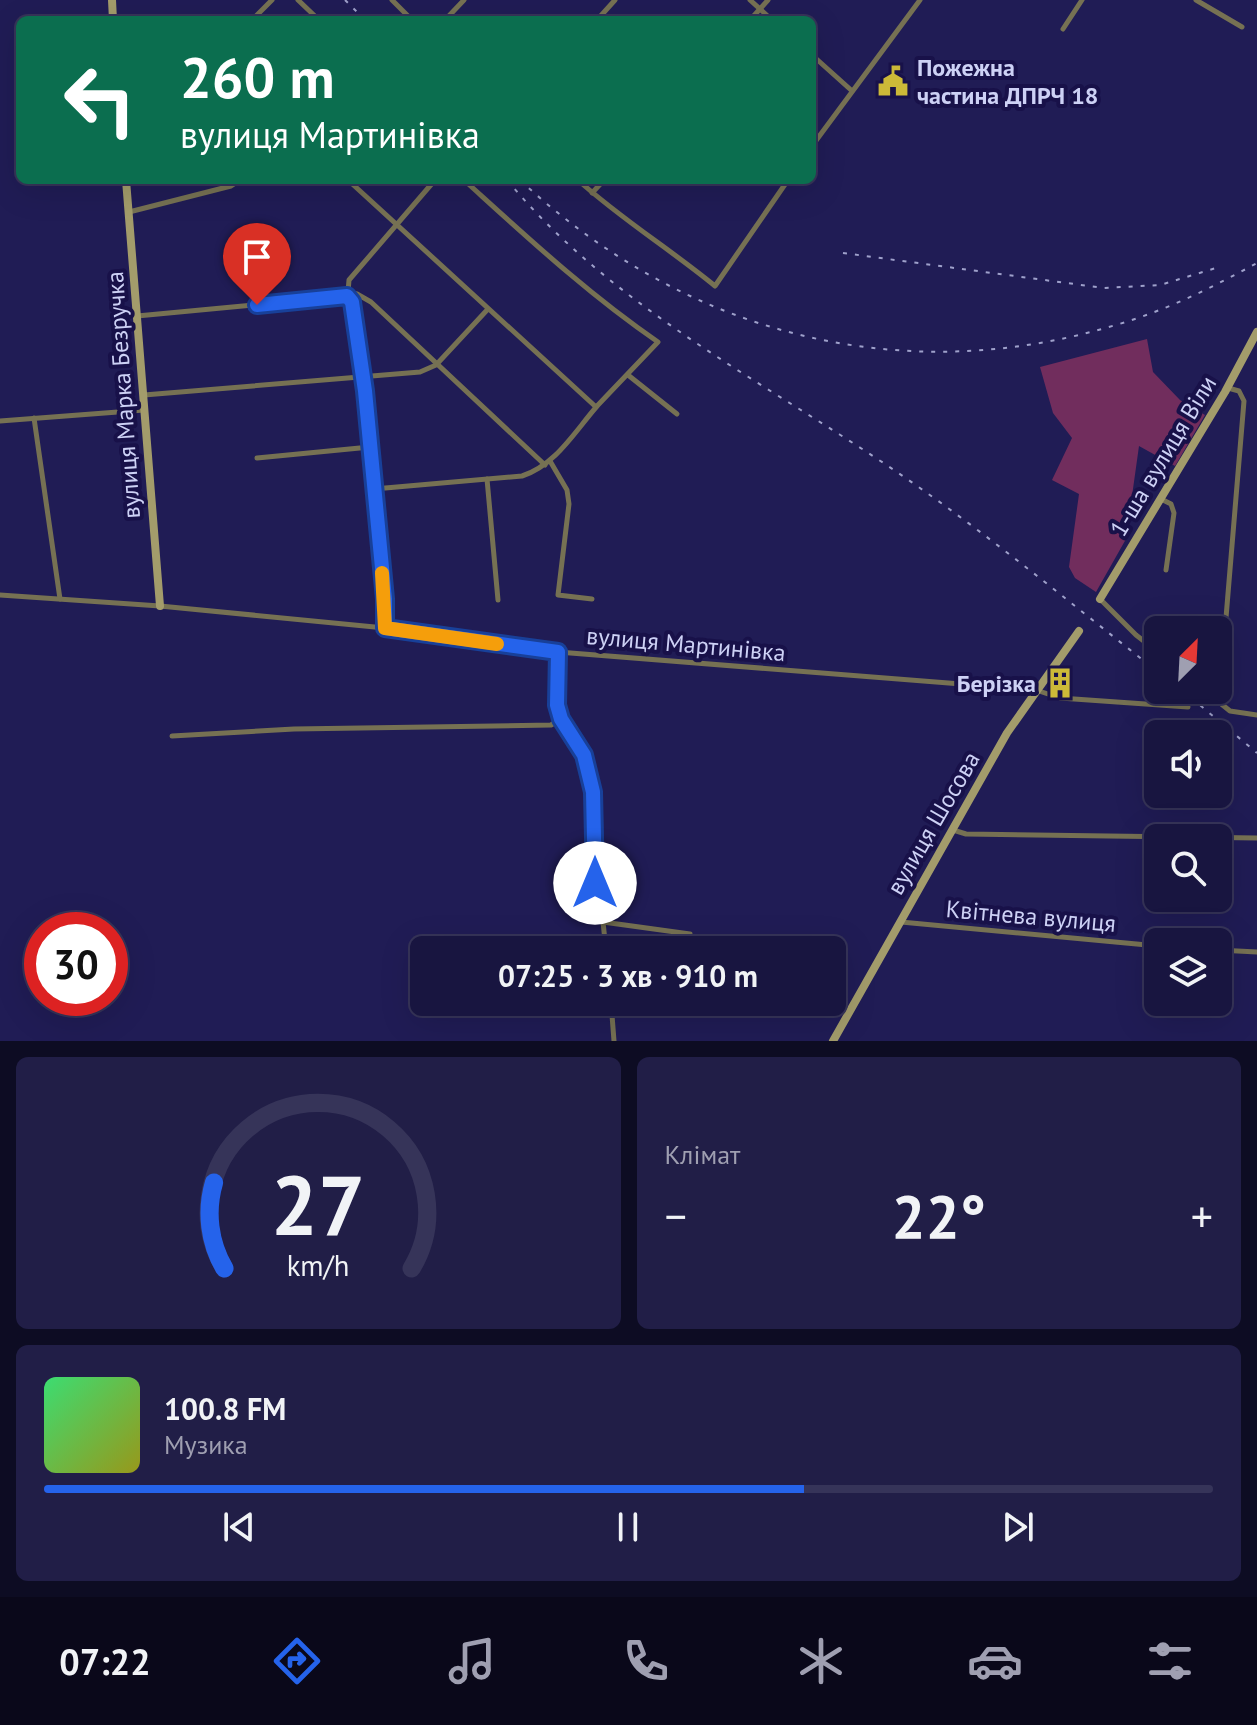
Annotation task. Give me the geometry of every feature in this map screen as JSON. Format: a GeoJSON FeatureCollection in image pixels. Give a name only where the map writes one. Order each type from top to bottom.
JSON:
{"type":"FeatureCollection","features":[{"type":"Feature","properties":{"kind":"main road","name":"вулиця Марка Безручка"},"geometry":{"type":"LineString","coordinates":[[126,184],[160,606]]}},
{"type":"Feature","properties":{"kind":"main road","name":"1-ша вулиця Віли"},"geometry":{"type":"LineString","coordinates":[[1100,599],[1228,387],[1257,332]]}},
{"type":"Feature","properties":{"kind":"main road","name":"вулиця Шосова"},"geometry":{"type":"LineString","coordinates":[[833,1041],[1007,733],[1079,631]]}},
{"type":"Feature","properties":{"kind":"street"},"geometry":{"type":"LineString","coordinates":[[256,16],[272,0]]}},
{"type":"Feature","properties":{"kind":"street"},"geometry":{"type":"LineString","coordinates":[[298,0],[315,16]]}},
{"type":"Feature","properties":{"kind":"street"},"geometry":{"type":"LineString","coordinates":[[392,0],[408,16]]}},
{"type":"Feature","properties":{"kind":"street"},"geometry":{"type":"LineString","coordinates":[[449,16],[464,0]]}},
{"type":"Feature","properties":{"kind":"street"},"geometry":{"type":"LineString","coordinates":[[601,16],[615,0]]}},
{"type":"Feature","properties":{"kind":"street"},"geometry":{"type":"LineString","coordinates":[[750,0],[768,16]]}},
{"type":"Feature","properties":{"kind":"street"},"geometry":{"type":"LineString","coordinates":[[754,16],[768,0]]}},
{"type":"Feature","properties":{"kind":"street"},"geometry":{"type":"LineString","coordinates":[[816,140],[920,0]]}},
{"type":"Feature","properties":{"kind":"street"},"geometry":{"type":"LineString","coordinates":[[1063,29],[1082,0]]}},
{"type":"Feature","properties":{"kind":"street"},"geometry":{"type":"LineString","coordinates":[[1196,0],[1242,27]]}},
{"type":"Feature","properties":{"kind":"street"},"geometry":{"type":"LineString","coordinates":[[816,59],[851,90]]}},
{"type":"Feature","properties":{"kind":"street"},"geometry":{"type":"LineString","coordinates":[[129,212],[234,184]]}},
{"type":"Feature","properties":{"kind":"street"},"geometry":{"type":"LineString","coordinates":[[352,184],[596,407]]}},
{"type":"Feature","properties":{"kind":"street"},"geometry":{"type":"LineString","coordinates":[[385,628],[385,599],[363,376],[352,302],[347,294],[349,280],[432,184]]}},
{"type":"Feature","properties":{"kind":"street"},"geometry":{"type":"LineString","coordinates":[[374,489],[522,476],[548,463],[658,342],[618,315],[546,256],[468,184]]}},
{"type":"Feature","properties":{"kind":"street"},"geometry":{"type":"LineString","coordinates":[[582,184],[621,218],[715,286],[785,184]]}},
{"type":"Feature","properties":{"kind":"street"},"geometry":{"type":"LineString","coordinates":[[592,193],[600,184]]}},
{"type":"Feature","properties":{"kind":"street"},"geometry":{"type":"LineString","coordinates":[[137,316],[347,294],[357,294],[371,302],[436,365],[548,463],[567,490],[569,504],[558,595],[592,599]]}},
{"type":"Feature","properties":{"kind":"street"},"geometry":{"type":"LineString","coordinates":[[143,395],[420,372],[436,365],[488,309]]}},
{"type":"Feature","properties":{"kind":"street"},"geometry":{"type":"LineString","coordinates":[[628,375],[677,414]]}},
{"type":"Feature","properties":{"kind":"street"},"geometry":{"type":"LineString","coordinates":[[1226,616],[1244,401],[1239,391],[1228,387]]}},
{"type":"Feature","properties":{"kind":"street"},"geometry":{"type":"LineString","coordinates":[[0,421],[144,410]]}},
{"type":"Feature","properties":{"kind":"street"},"geometry":{"type":"LineString","coordinates":[[34,418],[60,599]]}},
{"type":"Feature","properties":{"kind":"street"},"geometry":{"type":"LineString","coordinates":[[257,458],[370,447]]}},
{"type":"Feature","properties":{"kind":"street"},"geometry":{"type":"LineString","coordinates":[[487,479],[498,600]]}},
{"type":"Feature","properties":{"kind":"street"},"geometry":{"type":"LineString","coordinates":[[1161,499],[1171,504],[1174,513],[1166,570]]}},
{"type":"Feature","properties":{"kind":"street","name":"вулиця Мартинівка"},"geometry":{"type":"LineString","coordinates":[[0,595],[160,606],[385,628],[558,652],[1036,690],[1060,698],[1188,707]]}},
{"type":"Feature","properties":{"kind":"street"},"geometry":{"type":"LineString","coordinates":[[1100,599],[1144,641]]}},
{"type":"Feature","properties":{"kind":"street"},"geometry":{"type":"LineString","coordinates":[[558,652],[557,705],[561,719],[584,755],[593,792],[593,863],[604,936]]}},
{"type":"Feature","properties":{"kind":"street"},"geometry":{"type":"LineString","coordinates":[[1221,704],[1230,711],[1257,715]]}},
{"type":"Feature","properties":{"kind":"street"},"geometry":{"type":"LineString","coordinates":[[172,736],[325,728],[551,725],[561,719]]}},
{"type":"Feature","properties":{"kind":"street"},"geometry":{"type":"LineString","coordinates":[[952,830],[966,834],[1049,837],[1257,838]]}},
{"type":"Feature","properties":{"kind":"street"},"geometry":{"type":"LineString","coordinates":[[603,922],[690,934]]}},
{"type":"Feature","properties":{"kind":"street","name":"Квітнева вулиця"},"geometry":{"type":"LineString","coordinates":[[900,922],[1144,945]]}},
{"type":"Feature","properties":{"kind":"street"},"geometry":{"type":"LineString","coordinates":[[1232,951],[1257,952]]}},
{"type":"Feature","properties":{"kind":"street"},"geometry":{"type":"LineString","coordinates":[[612,1016],[614,1041]]}},
{"type":"Feature","properties":{"kind":"shaded area"},"geometry":{"type":"Polygon","coordinates":[[[1147,339],[1153,372],[1180,400],[1205,415],[1175,466],[1139,446],[1126,539],[1096,592],[1075,578],[1069,567],[1079,494],[1052,480],[1072,438],[1053,413],[1040,367],[1147,339]]]}},
{"type":"Feature","properties":{"kind":"railway"},"geometry":{"type":"LineString","coordinates":[[345,0],[361,16]]}},
{"type":"Feature","properties":{"kind":"railway"},"geometry":{"type":"LineString","coordinates":[[511,184],[548,225],[638,302],[923,490],[1144,661]]}},
{"type":"Feature","properties":{"kind":"railway"},"geometry":{"type":"LineString","coordinates":[[525,184],[584,233],[653,277],[725,311],[800,335],[878,348],[957,351],[1038,343],[1155,312],[1257,263]]}},
{"type":"Feature","properties":{"kind":"railway"},"geometry":{"type":"LineString","coordinates":[[843,253],[1104,288],[1160,285],[1216,268]]}},
{"type":"Feature","properties":{"kind":"railway"},"geometry":{"type":"LineString","coordinates":[[1199,704],[1257,753]]}},
{"type":"Feature","properties":{"kind":"slow traffic"},"geometry":{"type":"LineString","coordinates":[[382,573],[385,628],[497,644]]}},
{"type":"Feature","properties":{"kind":"place","name":"Пожежна частина ДПРЧ 18"},"geometry":{"type":"Point","coordinates":[893,81]}},
{"type":"Feature","properties":{"kind":"place","name":"Берізка"},"geometry":{"type":"Point","coordinates":[1060,683]}},
{"type":"Feature","properties":{"kind":"route"},"geometry":{"type":"LineString","coordinates":[[257,305],[347,296],[352,302],[365,391],[385,599],[385,628],[558,652],[557,705],[561,719],[584,755],[593,792],[595,883]]}}]}
